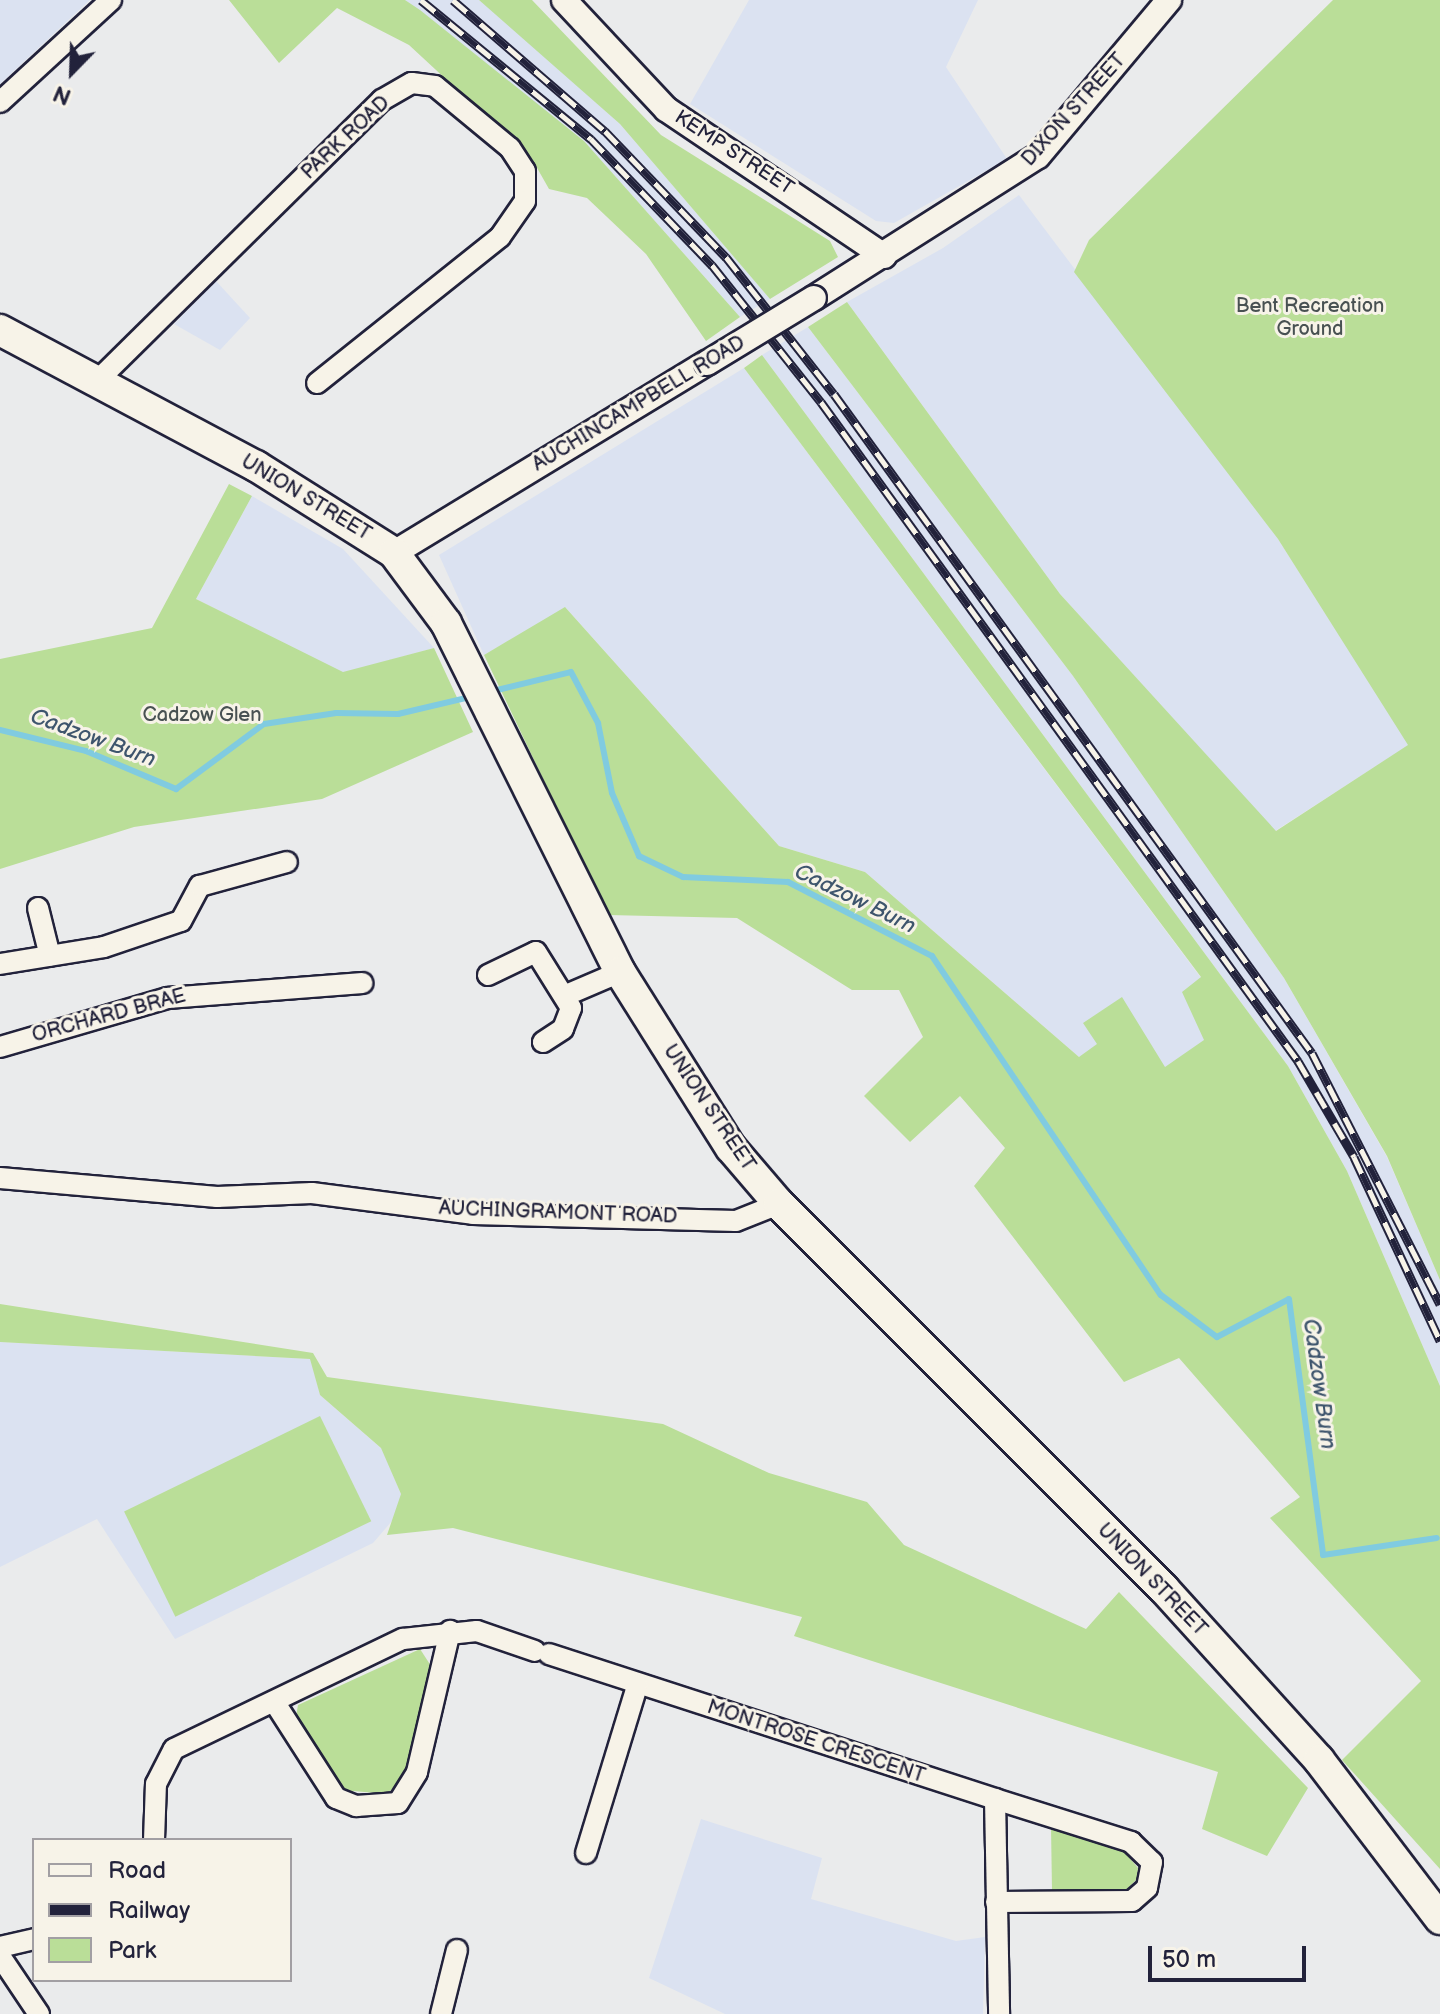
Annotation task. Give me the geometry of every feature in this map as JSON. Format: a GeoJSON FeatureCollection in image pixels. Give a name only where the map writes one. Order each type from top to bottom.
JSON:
{"type":"FeatureCollection","features":[{"type":"Feature","properties":{"kind":"main road","name":"UNION STREET"},"geometry":{"type":"LineString","coordinates":[[0,330],[309,496],[394,553],[465,658],[620,972],[731,1148],[779,1204],[1164,1589],[1319,1760],[1440,1919]]}},
{"type":"Feature","properties":{"kind":"street"},"geometry":{"type":"LineString","coordinates":[[0,102],[111,0]]}},
{"type":"Feature","properties":{"kind":"street","name":"KEMP STREET"},"geometry":{"type":"LineString","coordinates":[[564,0],[666,109],[884,256]]}},
{"type":"Feature","properties":{"kind":"street","name":"DIXON STREET"},"geometry":{"type":"LineString","coordinates":[[884,256],[1038,156],[1169,0]]}},
{"type":"Feature","properties":{"kind":"street","name":"PARK ROAD"},"geometry":{"type":"LineString","coordinates":[[96,382],[382,100],[412,83],[435,86],[510,148],[525,171],[525,201],[500,237],[317,383]]}},
{"type":"Feature","properties":{"kind":"street","name":"AUCHINCAMPBELL ROAD"},"geometry":{"type":"LineString","coordinates":[[394,553],[884,256]]}},
{"type":"Feature","properties":{"kind":"street"},"geometry":{"type":"LineString","coordinates":[[0,964],[50,956],[181,921],[200,886],[287,862]]}},
{"type":"Feature","properties":{"kind":"street"},"geometry":{"type":"LineString","coordinates":[[38,908],[50,956]]}},
{"type":"Feature","properties":{"kind":"street"},"geometry":{"type":"LineString","coordinates":[[488,975],[536,952],[564,996],[569,1018],[543,1042]]}},
{"type":"Feature","properties":{"kind":"street"},"geometry":{"type":"LineString","coordinates":[[564,996],[620,972]]}},
{"type":"Feature","properties":{"kind":"street","name":"ORCHARD BRAE"},"geometry":{"type":"LineString","coordinates":[[0,1047],[168,998],[362,983]]}},
{"type":"Feature","properties":{"kind":"street","name":"AUCHINGRAMONT ROAD"},"geometry":{"type":"LineString","coordinates":[[0,1178],[217,1197],[312,1193],[473,1214],[736,1221],[779,1204]]}},
{"type":"Feature","properties":{"kind":"street"},"geometry":{"type":"LineString","coordinates":[[275,1703],[336,1798],[356,1806],[398,1803],[417,1772],[450,1631]]}},
{"type":"Feature","properties":{"kind":"street","name":"MONTROSE CRESCENT"},"geometry":{"type":"LineString","coordinates":[[154,1838],[156,1784],[174,1749],[403,1639],[450,1631],[542,1652],[637,1686],[1131,1842],[1152,1862],[1147,1888],[1132,1901],[996,1902]]}},
{"type":"Feature","properties":{"kind":"street"},"geometry":{"type":"LineString","coordinates":[[586,1853],[637,1686]]}},
{"type":"Feature","properties":{"kind":"street"},"geometry":{"type":"LineString","coordinates":[[995,1799],[999,2014]]}},
{"type":"Feature","properties":{"kind":"street"},"geometry":{"type":"LineString","coordinates":[[0,1947],[32,1939]]}},
{"type":"Feature","properties":{"kind":"street"},"geometry":{"type":"LineString","coordinates":[[441,2014],[457,1950]]}},
{"type":"Feature","properties":{"kind":"street"},"geometry":{"type":"LineString","coordinates":[[0,1956],[39,2014]]}},
{"type":"Feature","properties":{"kind":"shaded area"},"geometry":{"type":"Polygon","coordinates":[[[0,0],[90,0],[0,84],[0,0]]]}},
{"type":"Feature","properties":{"kind":"shaded area"},"geometry":{"type":"Polygon","coordinates":[[[405,0],[479,0],[500,16],[620,124],[770,299],[740,317],[584,141],[405,0]]]}},
{"type":"Feature","properties":{"kind":"shaded area"},"geometry":{"type":"Polygon","coordinates":[[[749,0],[978,0],[946,67],[1007,159],[894,223],[876,221],[690,104],[749,0]]]}},
{"type":"Feature","properties":{"kind":"shaded area"},"geometry":{"type":"Polygon","coordinates":[[[1019,195],[1278,539],[1409,745],[1275,831],[1060,594],[847,302],[943,248],[1019,195]]]}},
{"type":"Feature","properties":{"kind":"shaded area"},"geometry":{"type":"Polygon","coordinates":[[[216,281],[250,318],[220,350],[174,324],[216,281]]]}},
{"type":"Feature","properties":{"kind":"shaded area"},"geometry":{"type":"Polygon","coordinates":[[[808,327],[1073,676],[1284,978],[1387,1157],[1440,1280],[1440,1386],[1347,1171],[1288,1066],[762,355],[808,327]]]}},
{"type":"Feature","properties":{"kind":"shaded area"},"geometry":{"type":"Polygon","coordinates":[[[744,368],[1201,978],[1307,1174],[1079,1057],[865,872],[779,846],[566,608],[484,655],[439,555],[744,368]]]}},
{"type":"Feature","properties":{"kind":"shaded area"},"geometry":{"type":"Polygon","coordinates":[[[252,496],[343,549],[434,648],[343,673],[196,599],[252,496]]]}},
{"type":"Feature","properties":{"kind":"shaded area"},"geometry":{"type":"Polygon","coordinates":[[[0,1342],[311,1359],[320,1395],[382,1449],[401,1494],[398,1514],[373,1543],[175,1639],[97,1519],[0,1567],[0,1342]]]}},
{"type":"Feature","properties":{"kind":"shaded area"},"geometry":{"type":"Polygon","coordinates":[[[701,1819],[822,1858],[811,1899],[956,1941],[985,1937],[983,2014],[725,2014],[649,1978],[701,1819]]]}},
{"type":"Feature","properties":{"kind":"green space"},"geometry":{"type":"Polygon","coordinates":[[[229,0],[405,0],[584,141],[740,317],[706,341],[646,254],[587,198],[549,189],[532,159],[409,45],[337,8],[279,63],[229,0]]]}},
{"type":"Feature","properties":{"kind":"green space"},"geometry":{"type":"Polygon","coordinates":[[[479,0],[532,0],[661,135],[830,241],[838,257],[770,299],[620,124],[479,0]]]}},
{"type":"Feature","properties":{"kind":"green space","name":"Bent Recreation Ground"},"geometry":{"type":"Polygon","coordinates":[[[1333,0],[1440,0],[1440,1280],[1387,1156],[1284,978],[1073,676],[808,327],[847,302],[1060,594],[1276,831],[1408,745],[1278,539],[1074,272],[1089,240],[1333,0]]]}},
{"type":"Feature","properties":{"kind":"green space"},"geometry":{"type":"Polygon","coordinates":[[[762,355],[1288,1066],[1347,1171],[1440,1386],[1440,1869],[1342,1760],[1421,1681],[1270,1518],[1300,1497],[1179,1358],[1124,1382],[974,1186],[1005,1148],[960,1096],[910,1142],[864,1096],[923,1037],[899,990],[852,990],[737,918],[608,915],[484,655],[565,607],[779,846],[865,872],[1079,1057],[1097,1044],[1083,1023],[1122,997],[1165,1067],[1204,1040],[1182,992],[1201,977],[744,368],[762,355]]]}},
{"type":"Feature","properties":{"kind":"green space","name":"Cadzow Glen"},"geometry":{"type":"Polygon","coordinates":[[[229,484],[252,496],[196,599],[343,672],[434,648],[473,732],[322,799],[134,827],[0,869],[0,659],[152,628],[229,484]]]}},
{"type":"Feature","properties":{"kind":"green space"},"geometry":{"type":"Polygon","coordinates":[[[0,1304],[313,1353],[327,1377],[663,1424],[769,1473],[867,1502],[904,1545],[1086,1629],[1119,1592],[1308,1788],[1267,1856],[1202,1829],[1218,1772],[794,1636],[802,1617],[453,1528],[387,1535],[401,1494],[381,1448],[320,1395],[310,1359],[0,1342],[0,1304]]]}},
{"type":"Feature","properties":{"kind":"green space"},"geometry":{"type":"Polygon","coordinates":[[[320,1416],[371,1521],[175,1617],[124,1512],[320,1416]]]}},
{"type":"Feature","properties":{"kind":"green space"},"geometry":{"type":"Polygon","coordinates":[[[420,1649],[433,1669],[406,1775],[387,1794],[342,1790],[296,1717],[298,1705],[420,1649]]]}},
{"type":"Feature","properties":{"kind":"green space"},"geometry":{"type":"Polygon","coordinates":[[[1051,1826],[1122,1849],[1138,1868],[1137,1879],[1124,1892],[1052,1891],[1051,1826]]]}},
{"type":"Feature","properties":{"kind":"waterway","name":"Cadzow Burn"},"geometry":{"type":"LineString","coordinates":[[489,692],[571,672],[598,723],[612,793],[639,856],[683,877],[788,882],[932,956],[1161,1295],[1217,1337],[1289,1299],[1323,1555],[1437,1538]]}},
{"type":"Feature","properties":{"kind":"waterway","name":"Cadzow Burn"},"geometry":{"type":"LineString","coordinates":[[0,730],[86,751],[176,789],[264,724],[336,713],[398,714],[474,696]]}},
{"type":"Feature","properties":{"kind":"railway"},"geometry":{"type":"LineString","coordinates":[[421,0],[591,139],[712,265],[821,402],[1298,1061],[1354,1157],[1440,1341]]}},
{"type":"Feature","properties":{"kind":"railway"},"geometry":{"type":"LineString","coordinates":[[453,0],[605,131],[726,257],[834,394],[1312,1053],[1440,1304]]}}]}
